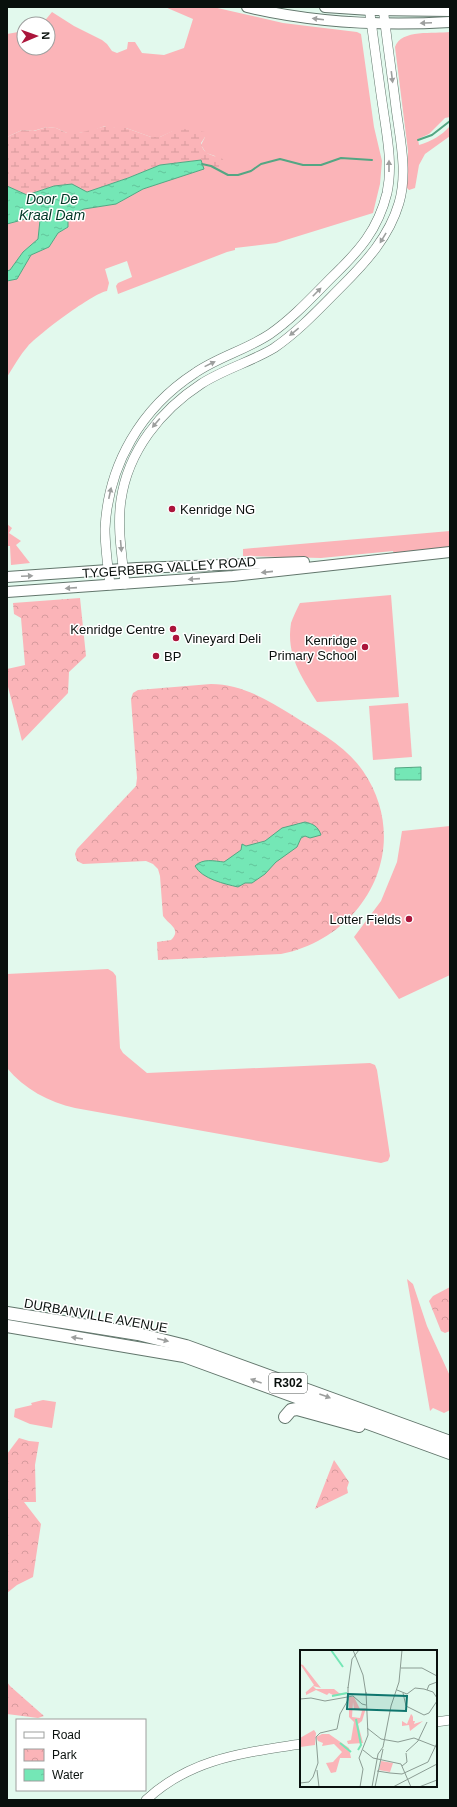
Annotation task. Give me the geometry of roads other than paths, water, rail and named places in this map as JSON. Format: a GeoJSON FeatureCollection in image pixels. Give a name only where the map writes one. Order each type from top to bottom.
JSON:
{"type":"FeatureCollection","features":[{"type":"Feature","properties":{"kind":"main road"},"geometry":{"type":"LineString","coordinates":[[247,7],[307,18],[371,23],[450,22]]}},
{"type":"Feature","properties":{"kind":"main road"},"geometry":{"type":"LineString","coordinates":[[325,7],[450,11]]}},
{"type":"Feature","properties":{"kind":"main road","name":"TYGERBERG VALLEY ROAD"},"geometry":{"type":"LineString","coordinates":[[7,592],[233,576],[450,552]]}},
{"type":"Feature","properties":{"kind":"main road","name":"TYGERBERG VALLEY ROAD"},"geometry":{"type":"LineString","coordinates":[[433,555],[450,555]]}},
{"type":"Feature","properties":{"kind":"main road","name":"TYGERBERG VALLEY ROAD"},"geometry":{"type":"LineString","coordinates":[[7,577],[223,564],[313,562],[332,564]]}},
{"type":"Feature","properties":{"kind":"main road","name":"DURBANVILLE AVENUE"},"geometry":{"type":"LineString","coordinates":[[7,1313],[138,1334],[178,1344],[450,1442]]}},
{"type":"Feature","properties":{"kind":"main road","name":"DURBANVILLE AVENUE"},"geometry":{"type":"LineString","coordinates":[[7,1326],[184,1356],[407,1436],[450,1453]]}},
{"type":"Feature","properties":{"kind":"main road"},"geometry":{"type":"LineString","coordinates":[[285,1417],[291,1410],[300,1410],[383,1433],[407,1436]]}},
{"type":"Feature","properties":{"kind":"street"},"geometry":{"type":"LineString","coordinates":[[110,585],[105,531],[110,492],[118,463],[137,429],[157,405],[194,373],[260,340],[294,315],[360,249],[379,218],[387,191],[389,156],[370,9]]}},
{"type":"Feature","properties":{"kind":"street"},"geometry":{"type":"LineString","coordinates":[[125,584],[120,524],[122,499],[130,469],[140,448],[153,428],[167,411],[202,384],[273,348],[295,332],[374,253],[387,232],[399,202],[403,165],[384,9]]}},
{"type":"Feature","properties":{"kind":"street"},"geometry":{"type":"LineString","coordinates":[[437,1722],[450,1720]]}},
{"type":"Feature","properties":{"kind":"street"},"geometry":{"type":"LineString","coordinates":[[146,1800],[175,1778],[205,1763],[224,1757],[300,1744]]}},
{"type":"Feature","properties":{"kind":"water","name":"Door De Kraal Dam"},"geometry":{"type":"Polygon","coordinates":[[[201,160],[204,169],[143,189],[116,204],[84,209],[68,215],[68,227],[58,233],[49,247],[31,255],[17,279],[7,281],[7,271],[10,270],[23,252],[38,239],[40,220],[33,217],[7,224],[7,186],[27,195],[54,186],[72,184],[87,192],[160,165],[201,160]]]}},
{"type":"Feature","properties":{"kind":"water"},"geometry":{"type":"Polygon","coordinates":[[[421,767],[421,780],[395,780],[395,768],[421,767]]]}},
{"type":"Feature","properties":{"kind":"water"},"geometry":{"type":"Polygon","coordinates":[[[305,822],[315,826],[321,835],[310,838],[305,836],[301,838],[297,847],[276,862],[265,874],[252,883],[245,883],[238,887],[221,882],[208,878],[198,871],[195,866],[198,863],[205,861],[224,862],[241,850],[242,844],[246,846],[265,841],[282,828],[305,822]]]}},
{"type":"Feature","properties":{"kind":"waterway"},"geometry":{"type":"LineString","coordinates":[[418,140],[432,135],[450,121]]}},
{"type":"Feature","properties":{"kind":"waterway"},"geometry":{"type":"LineString","coordinates":[[202,164],[211,166],[228,175],[238,175],[251,171],[261,164],[280,159],[303,165],[321,165],[341,158],[372,160]]}},
{"type":"Feature","properties":{"kind":"place","name":"Kenridge NG"},"geometry":{"type":"Point","coordinates":[172,509]}},
{"type":"Feature","properties":{"kind":"place","name":"Kenridge Centre"},"geometry":{"type":"Point","coordinates":[173,629]}},
{"type":"Feature","properties":{"kind":"place","name":"Vineyard Deli"},"geometry":{"type":"Point","coordinates":[176,638]}},
{"type":"Feature","properties":{"kind":"place","name":"Kenridge Primary School"},"geometry":{"type":"Point","coordinates":[365,647]}},
{"type":"Feature","properties":{"kind":"place","name":"BP"},"geometry":{"type":"Point","coordinates":[156,656]}},
{"type":"Feature","properties":{"kind":"place","name":"Lotter Fields"},"geometry":{"type":"Point","coordinates":[409,919]}}]}
